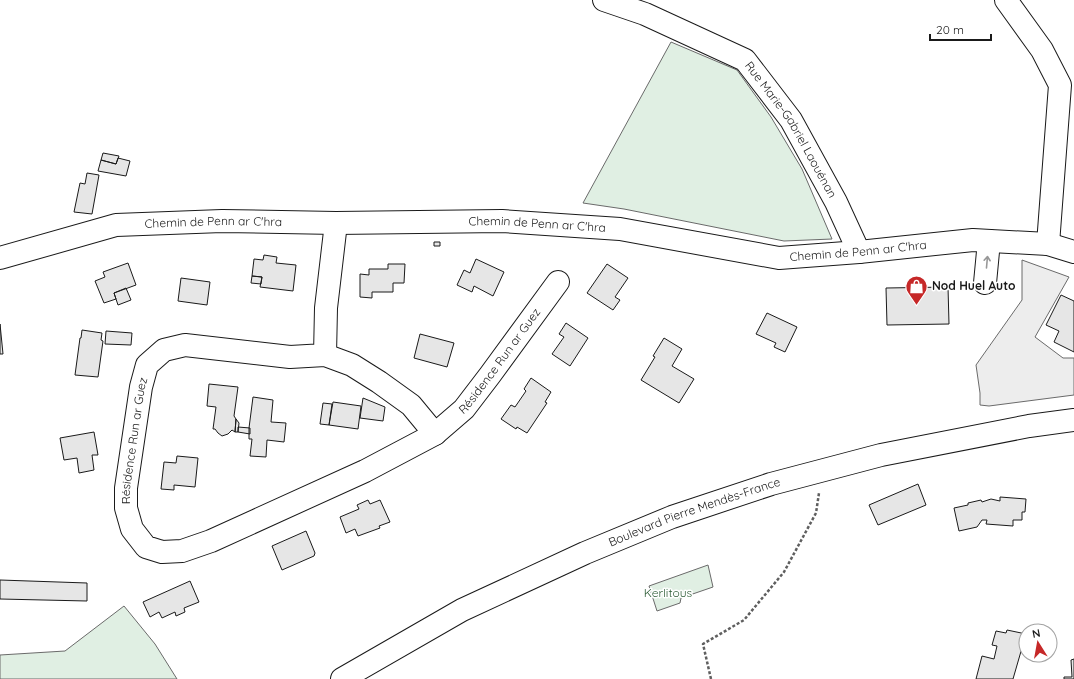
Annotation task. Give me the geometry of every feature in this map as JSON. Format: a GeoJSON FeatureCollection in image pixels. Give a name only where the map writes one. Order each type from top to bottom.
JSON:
{"type":"FeatureCollection","features":[{"type":"Feature","properties":{"kind":"street","name":"Rue Marie-Gabriel Laouénan"},"geometry":{"type":"LineString","coordinates":[[604,0],[645,14],[745,60],[791,120],[836,202],[859,252]]}},
{"type":"Feature","properties":{"kind":"street"},"geometry":{"type":"LineString","coordinates":[[1006,0],[1042,50],[1060,85],[1048,244]]}},
{"type":"Feature","properties":{"kind":"street","name":"Chemin de Penn ar C'hra"},"geometry":{"type":"LineString","coordinates":[[0,258],[116,225],[222,221],[336,223],[502,221],[620,229],[779,258],[859,252],[973,240],[1048,244],[1074,252]]}},
{"type":"Feature","properties":{"kind":"street"},"geometry":{"type":"LineString","coordinates":[[325,355],[326,308],[336,223]]}},
{"type":"Feature","properties":{"kind":"street"},"geometry":{"type":"LineString","coordinates":[[985,283],[989,241]]}},
{"type":"Feature","properties":{"kind":"street","name":"Résidence Run ar Guez"},"geometry":{"type":"LineString","coordinates":[[435,434],[411,405],[379,382],[352,364],[325,355],[290,357],[185,345],[164,350],[147,365],[141,387],[126,488],[126,508],[132,529],[146,547],[162,552],[182,551],[211,540],[365,470],[435,434],[464,409],[558,282]]}},
{"type":"Feature","properties":{"kind":"street","name":"Boulevard Pierre Mendès-France"},"geometry":{"type":"LineString","coordinates":[[342,679],[462,610],[585,553],[672,517],[771,484],[882,455],[1029,426],[1074,420]]}},
{"type":"Feature","properties":{"kind":"path"},"geometry":{"type":"LineString","coordinates":[[711,679],[703,644],[744,620],[784,572],[816,513],[819,491]]}},
{"type":"Feature","properties":{"kind":"green space"},"geometry":{"type":"Polygon","coordinates":[[[671,42],[737,70],[771,117],[802,169],[832,239],[784,241],[624,209],[583,203],[671,42]]]}},
{"type":"Feature","properties":{"kind":"green space","name":"Kerlitous"},"geometry":{"type":"Polygon","coordinates":[[[708,565],[713,587],[681,598],[680,603],[657,611],[649,586],[708,565]]]}},
{"type":"Feature","properties":{"kind":"green space"},"geometry":{"type":"Polygon","coordinates":[[[124,606],[155,644],[177,679],[0,679],[0,655],[65,651],[124,606]]]}},
{"type":"Feature","properties":{"kind":"shaded area"},"geometry":{"type":"Polygon","coordinates":[[[1022,260],[1069,277],[1035,337],[1063,358],[1074,358],[1074,395],[989,406],[980,405],[976,365],[1022,300],[1022,260]]]}},
{"type":"Feature","properties":{"kind":"building"},"geometry":{"type":"Polygon","coordinates":[[[103,153],[119,156],[116,164],[101,160],[103,153]]]}},
{"type":"Feature","properties":{"kind":"building"},"geometry":{"type":"Polygon","coordinates":[[[118,158],[130,161],[126,176],[98,171],[101,160],[116,164],[118,158]]]}},
{"type":"Feature","properties":{"kind":"building"},"geometry":{"type":"Polygon","coordinates":[[[87,173],[99,175],[92,214],[74,212],[80,183],[85,184],[87,173]]]}},
{"type":"Feature","properties":{"kind":"building"},"geometry":{"type":"Polygon","coordinates":[[[434,242],[440,242],[440,246],[434,246],[434,242]]]}},
{"type":"Feature","properties":{"kind":"building"},"geometry":{"type":"Polygon","coordinates":[[[264,255],[277,257],[276,263],[296,265],[293,291],[260,287],[262,277],[252,276],[254,259],[263,260],[264,255]]]}},
{"type":"Feature","properties":{"kind":"building"},"geometry":{"type":"Polygon","coordinates":[[[476,259],[504,272],[493,296],[474,286],[472,292],[457,285],[464,270],[470,273],[476,259]]]}},
{"type":"Feature","properties":{"kind":"building"},"geometry":{"type":"Polygon","coordinates":[[[128,263],[136,285],[114,293],[116,299],[104,303],[95,281],[105,277],[103,272],[128,263]]]}},
{"type":"Feature","properties":{"kind":"building"},"geometry":{"type":"Polygon","coordinates":[[[388,264],[405,264],[404,283],[393,283],[393,292],[372,292],[372,298],[360,297],[360,274],[369,275],[369,269],[388,269],[388,264]]]}},
{"type":"Feature","properties":{"kind":"building"},"geometry":{"type":"Polygon","coordinates":[[[607,264],[628,278],[615,297],[620,300],[613,310],[587,293],[607,264]]]}},
{"type":"Feature","properties":{"kind":"building"},"geometry":{"type":"Polygon","coordinates":[[[252,276],[262,277],[261,284],[251,283],[252,276]]]}},
{"type":"Feature","properties":{"kind":"building"},"geometry":{"type":"Polygon","coordinates":[[[181,278],[210,282],[207,305],[178,301],[181,278]]]}},
{"type":"Feature","properties":{"kind":"building","name":"Nod Huel Auto"},"geometry":{"type":"Polygon","coordinates":[[[948,287],[949,324],[887,325],[886,288],[948,287]]]}},
{"type":"Feature","properties":{"kind":"building"},"geometry":{"type":"Polygon","coordinates":[[[126,288],[131,300],[118,305],[114,293],[126,288]]]}},
{"type":"Feature","properties":{"kind":"building"},"geometry":{"type":"Polygon","coordinates":[[[1061,295],[1074,301],[1074,352],[1054,342],[1059,331],[1046,325],[1061,295]]]}},
{"type":"Feature","properties":{"kind":"building"},"geometry":{"type":"Polygon","coordinates":[[[767,313],[797,327],[785,352],[774,347],[776,343],[756,334],[767,313]]]}},
{"type":"Feature","properties":{"kind":"building"},"geometry":{"type":"Polygon","coordinates":[[[566,323],[588,338],[570,366],[552,354],[564,337],[559,334],[566,323]]]}},
{"type":"Feature","properties":{"kind":"building"},"geometry":{"type":"Polygon","coordinates":[[[0,324],[3,354],[0,354],[0,324]]]}},
{"type":"Feature","properties":{"kind":"building"},"geometry":{"type":"Polygon","coordinates":[[[82,330],[102,333],[101,340],[103,341],[98,377],[75,375],[82,330]]]}},
{"type":"Feature","properties":{"kind":"building"},"geometry":{"type":"Polygon","coordinates":[[[106,331],[132,333],[131,345],[105,344],[106,331]]]}},
{"type":"Feature","properties":{"kind":"building"},"geometry":{"type":"Polygon","coordinates":[[[420,334],[454,343],[447,367],[414,358],[420,334]]]}},
{"type":"Feature","properties":{"kind":"building"},"geometry":{"type":"Polygon","coordinates":[[[664,338],[682,349],[672,366],[694,379],[679,403],[641,380],[655,357],[653,356],[664,338]]]}},
{"type":"Feature","properties":{"kind":"building"},"geometry":{"type":"Polygon","coordinates":[[[531,378],[551,392],[545,402],[547,403],[527,433],[517,427],[516,429],[501,419],[511,405],[515,407],[526,391],[524,389],[531,378]]]}},
{"type":"Feature","properties":{"kind":"building"},"geometry":{"type":"Polygon","coordinates":[[[209,384],[238,387],[234,416],[236,419],[235,432],[232,430],[228,434],[222,436],[215,429],[213,429],[216,407],[207,406],[209,384]]]}},
{"type":"Feature","properties":{"kind":"building"},"geometry":{"type":"Polygon","coordinates":[[[253,397],[273,400],[271,422],[286,423],[284,442],[267,440],[266,457],[250,456],[252,439],[249,439],[249,428],[253,397]]]}},
{"type":"Feature","properties":{"kind":"building"},"geometry":{"type":"Polygon","coordinates":[[[363,398],[385,407],[383,421],[360,418],[363,398]]]}},
{"type":"Feature","properties":{"kind":"building"},"geometry":{"type":"Polygon","coordinates":[[[333,402],[361,406],[358,429],[329,425],[333,402]]]}},
{"type":"Feature","properties":{"kind":"building"},"geometry":{"type":"Polygon","coordinates":[[[323,403],[332,404],[329,425],[320,424],[323,403]]]}},
{"type":"Feature","properties":{"kind":"building"},"geometry":{"type":"Polygon","coordinates":[[[236,419],[239,423],[238,432],[235,432],[236,419]]]}},
{"type":"Feature","properties":{"kind":"building"},"geometry":{"type":"Polygon","coordinates":[[[238,427],[250,428],[250,434],[238,432],[238,427]]]}},
{"type":"Feature","properties":{"kind":"building"},"geometry":{"type":"Polygon","coordinates":[[[94,432],[98,455],[92,455],[94,470],[79,473],[77,458],[64,460],[60,438],[94,432]]]}},
{"type":"Feature","properties":{"kind":"building"},"geometry":{"type":"Polygon","coordinates":[[[177,456],[198,458],[195,487],[174,485],[174,490],[161,489],[164,462],[176,463],[177,456]]]}},
{"type":"Feature","properties":{"kind":"building"},"geometry":{"type":"Polygon","coordinates":[[[918,484],[926,505],[878,525],[869,505],[918,484]]]}},
{"type":"Feature","properties":{"kind":"building"},"geometry":{"type":"Polygon","coordinates":[[[1000,497],[1026,499],[1025,512],[1022,512],[1022,520],[1013,520],[1013,526],[986,524],[987,520],[982,520],[977,527],[959,531],[954,508],[981,500],[982,502],[991,499],[1000,501],[1000,497]]]}},
{"type":"Feature","properties":{"kind":"building"},"geometry":{"type":"Polygon","coordinates":[[[368,500],[370,504],[380,500],[390,522],[379,526],[380,528],[358,536],[355,529],[346,533],[340,517],[359,509],[357,505],[368,500]]]}},
{"type":"Feature","properties":{"kind":"building"},"geometry":{"type":"Polygon","coordinates":[[[306,531],[315,553],[314,556],[282,570],[272,546],[306,531]]]}},
{"type":"Feature","properties":{"kind":"building"},"geometry":{"type":"Polygon","coordinates":[[[0,580],[87,583],[87,601],[0,599],[0,580]]]}},
{"type":"Feature","properties":{"kind":"building"},"geometry":{"type":"Polygon","coordinates":[[[190,581],[199,602],[184,608],[185,612],[176,616],[175,612],[162,618],[159,612],[150,617],[143,602],[190,581]]]}},
{"type":"Feature","properties":{"kind":"building"},"geometry":{"type":"Polygon","coordinates":[[[1007,630],[1018,632],[1018,662],[1013,679],[976,679],[982,656],[994,659],[997,646],[992,645],[996,631],[1006,633],[1007,630]]]}},
{"type":"Feature","properties":{"kind":"building"},"geometry":{"type":"Polygon","coordinates":[[[1074,659],[1074,679],[1064,679],[1064,677],[1072,677],[1071,660],[1074,659]]]}},
{"type":"Feature","properties":{"kind":"place","name":"Nod Huel Auto"},"geometry":{"type":"Point","coordinates":[917,306]}}]}
